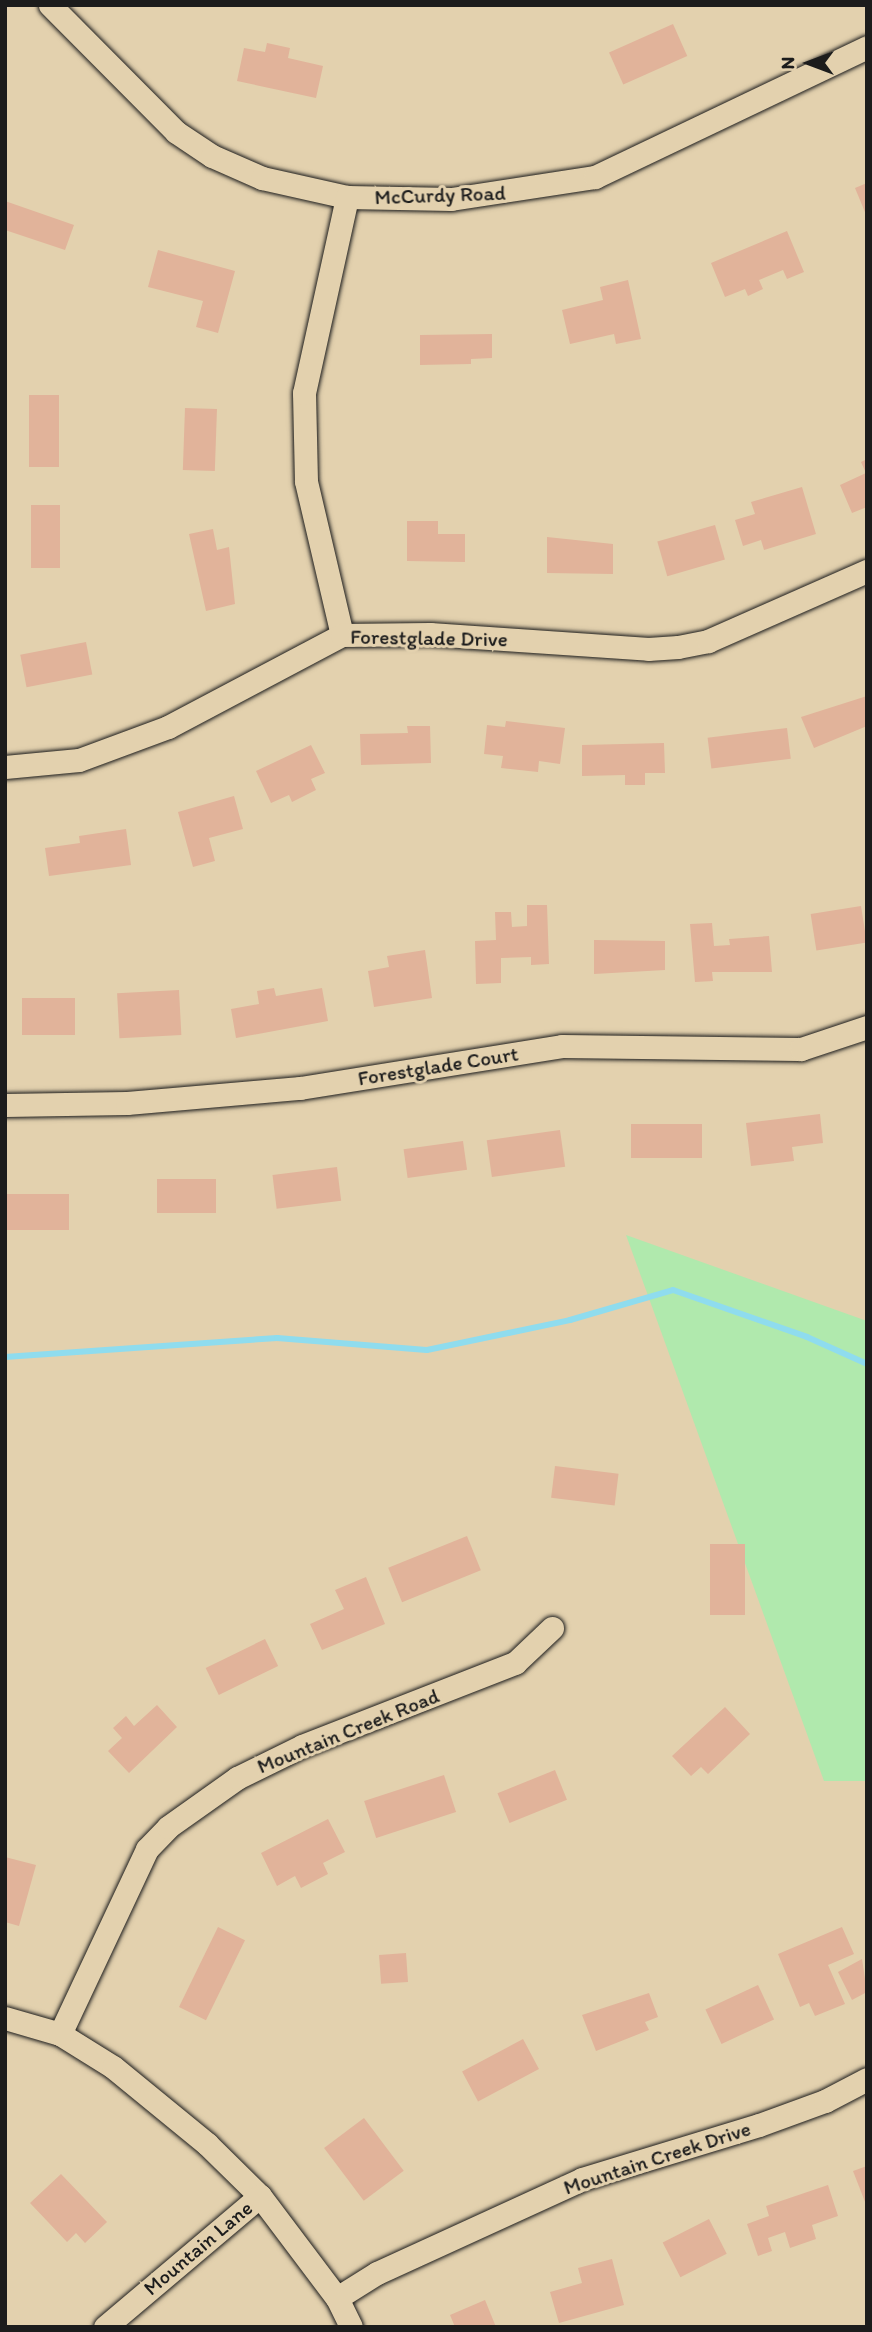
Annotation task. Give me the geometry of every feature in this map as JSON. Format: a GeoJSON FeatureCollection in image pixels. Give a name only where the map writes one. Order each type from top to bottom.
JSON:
{"type":"FeatureCollection","features":[{"type":"Feature","properties":{"kind":"street","name":"McCurdy Road"},"geometry":{"type":"LineString","coordinates":[[50,5],[176,132],[203,150],[262,178],[347,197],[451,199],[595,177],[867,47]]}},
{"type":"Feature","properties":{"kind":"street"},"geometry":{"type":"LineString","coordinates":[[341,635],[306,481],[303,393],[347,197]]}},
{"type":"Feature","properties":{"kind":"street","name":"Forestglade Drive"},"geometry":{"type":"LineString","coordinates":[[5,767],[79,760],[168,727],[341,635],[430,634],[648,649],[678,647],[708,641],[867,571]]}},
{"type":"Feature","properties":{"kind":"street","name":"Forestglade Court"},"geometry":{"type":"LineString","coordinates":[[5,1105],[127,1103],[300,1088],[562,1046],[801,1049],[867,1027]]}},
{"type":"Feature","properties":{"kind":"street","name":"Mountain Creek Road"},"geometry":{"type":"LineString","coordinates":[[60,2034],[147,1849],[168,1827],[237,1778],[303,1746],[515,1663],[552,1628]]}},
{"type":"Feature","properties":{"kind":"street"},"geometry":{"type":"LineString","coordinates":[[5,2018],[60,2034],[113,2067],[207,2144],[260,2196],[337,2298],[351,2327]]}},
{"type":"Feature","properties":{"kind":"street","name":"Mountain Creek Drive"},"geometry":{"type":"LineString","coordinates":[[337,2298],[377,2273],[582,2179],[759,2125],[825,2101],[867,2079]]}},
{"type":"Feature","properties":{"kind":"street","name":"Mountain Lane"},"geometry":{"type":"LineString","coordinates":[[105,2327],[260,2196]]}},
{"type":"Feature","properties":{"kind":"green space"},"geometry":{"type":"Polygon","coordinates":[[[626,1235],[867,1321],[867,1781],[824,1781],[626,1235]]]}},
{"type":"Feature","properties":{"kind":"building"},"geometry":{"type":"Polygon","coordinates":[[[673,24],[687,56],[623,84],[609,52],[673,24]]]}},
{"type":"Feature","properties":{"kind":"building"},"geometry":{"type":"Polygon","coordinates":[[[267,43],[290,48],[288,58],[323,66],[316,98],[237,81],[244,48],[265,52],[267,43]]]}},
{"type":"Feature","properties":{"kind":"building"},"geometry":{"type":"Polygon","coordinates":[[[867,183],[867,217],[855,188],[867,183]]]}},
{"type":"Feature","properties":{"kind":"building"},"geometry":{"type":"Polygon","coordinates":[[[5,201],[74,225],[65,250],[5,230],[5,201]]]}},
{"type":"Feature","properties":{"kind":"building"},"geometry":{"type":"Polygon","coordinates":[[[787,231],[804,272],[787,279],[783,270],[759,280],[763,289],[748,296],[745,289],[725,297],[711,263],[787,231]]]}},
{"type":"Feature","properties":{"kind":"building"},"geometry":{"type":"Polygon","coordinates":[[[158,250],[235,271],[218,333],[196,327],[203,301],[148,287],[158,250]]]}},
{"type":"Feature","properties":{"kind":"building"},"geometry":{"type":"Polygon","coordinates":[[[628,280],[641,339],[616,344],[614,334],[570,344],[562,310],[603,300],[600,287],[628,280]]]}},
{"type":"Feature","properties":{"kind":"building"},"geometry":{"type":"Polygon","coordinates":[[[492,334],[492,358],[471,359],[471,364],[420,365],[420,335],[492,334]]]}},
{"type":"Feature","properties":{"kind":"building"},"geometry":{"type":"Polygon","coordinates":[[[29,395],[59,395],[59,467],[29,467],[29,395]]]}},
{"type":"Feature","properties":{"kind":"building"},"geometry":{"type":"Polygon","coordinates":[[[185,408],[217,409],[215,471],[183,470],[185,408]]]}},
{"type":"Feature","properties":{"kind":"building"},"geometry":{"type":"Polygon","coordinates":[[[867,459],[867,507],[852,513],[840,485],[866,473],[861,462],[867,459]]]}},
{"type":"Feature","properties":{"kind":"building"},"geometry":{"type":"Polygon","coordinates":[[[802,487],[816,534],[764,550],[761,540],[743,546],[735,520],[755,514],[751,502],[802,487]]]}},
{"type":"Feature","properties":{"kind":"building"},"geometry":{"type":"Polygon","coordinates":[[[31,505],[60,505],[60,568],[31,568],[31,505]]]}},
{"type":"Feature","properties":{"kind":"building"},"geometry":{"type":"Polygon","coordinates":[[[407,521],[438,521],[438,534],[465,534],[465,562],[407,561],[407,521]]]}},
{"type":"Feature","properties":{"kind":"building"},"geometry":{"type":"Polygon","coordinates":[[[715,525],[725,560],[667,576],[657,542],[715,525]]]}},
{"type":"Feature","properties":{"kind":"building"},"geometry":{"type":"Polygon","coordinates":[[[213,529],[217,550],[229,547],[235,604],[206,611],[189,534],[213,529]]]}},
{"type":"Feature","properties":{"kind":"building"},"geometry":{"type":"Polygon","coordinates":[[[547,537],[613,544],[613,574],[547,573],[547,537]]]}},
{"type":"Feature","properties":{"kind":"building"},"geometry":{"type":"Polygon","coordinates":[[[86,642],[92,674],[27,687],[20,655],[86,642]]]}},
{"type":"Feature","properties":{"kind":"building"},"geometry":{"type":"Polygon","coordinates":[[[867,696],[867,726],[814,748],[801,717],[867,696]]]}},
{"type":"Feature","properties":{"kind":"building"},"geometry":{"type":"Polygon","coordinates":[[[506,721],[565,728],[560,764],[539,761],[538,772],[501,768],[503,756],[484,754],[487,725],[505,727],[506,721]]]}},
{"type":"Feature","properties":{"kind":"building"},"geometry":{"type":"Polygon","coordinates":[[[407,726],[430,726],[431,763],[361,765],[360,734],[408,733],[407,726]]]}},
{"type":"Feature","properties":{"kind":"building"},"geometry":{"type":"Polygon","coordinates":[[[787,728],[791,759],[711,769],[708,738],[787,728]]]}},
{"type":"Feature","properties":{"kind":"building"},"geometry":{"type":"Polygon","coordinates":[[[664,743],[665,773],[645,773],[645,785],[625,785],[625,775],[582,776],[582,745],[664,743]]]}},
{"type":"Feature","properties":{"kind":"building"},"geometry":{"type":"Polygon","coordinates":[[[311,745],[325,773],[311,779],[316,790],[292,802],[289,795],[271,803],[256,771],[311,745]]]}},
{"type":"Feature","properties":{"kind":"building"},"geometry":{"type":"Polygon","coordinates":[[[234,796],[243,829],[209,838],[215,861],[193,867],[178,812],[234,796]]]}},
{"type":"Feature","properties":{"kind":"building"},"geometry":{"type":"Polygon","coordinates":[[[126,829],[131,865],[49,876],[45,848],[80,843],[79,836],[126,829]]]}},
{"type":"Feature","properties":{"kind":"building"},"geometry":{"type":"Polygon","coordinates":[[[527,905],[547,905],[549,964],[531,965],[531,957],[501,958],[501,983],[476,984],[475,941],[496,940],[495,912],[511,912],[512,927],[527,926],[527,905]]]}},
{"type":"Feature","properties":{"kind":"building"},"geometry":{"type":"Polygon","coordinates":[[[861,906],[867,943],[816,951],[811,914],[861,906]]]}},
{"type":"Feature","properties":{"kind":"building"},"geometry":{"type":"Polygon","coordinates":[[[712,923],[714,946],[730,945],[729,939],[769,936],[772,972],[712,972],[713,981],[695,982],[690,924],[712,923]]]}},
{"type":"Feature","properties":{"kind":"building"},"geometry":{"type":"Polygon","coordinates":[[[594,940],[665,941],[665,970],[594,974],[594,940]]]}},
{"type":"Feature","properties":{"kind":"building"},"geometry":{"type":"Polygon","coordinates":[[[425,950],[432,998],[374,1007],[368,971],[389,967],[387,956],[425,950]]]}},
{"type":"Feature","properties":{"kind":"building"},"geometry":{"type":"Polygon","coordinates":[[[274,988],[276,996],[322,988],[328,1021],[236,1038],[231,1009],[259,1004],[257,991],[274,988]]]}},
{"type":"Feature","properties":{"kind":"building"},"geometry":{"type":"Polygon","coordinates":[[[179,990],[181,1035],[119,1038],[117,993],[179,990]]]}},
{"type":"Feature","properties":{"kind":"building"},"geometry":{"type":"Polygon","coordinates":[[[22,998],[75,998],[75,1035],[22,1035],[22,998]]]}},
{"type":"Feature","properties":{"kind":"building"},"geometry":{"type":"Polygon","coordinates":[[[820,1114],[823,1143],[792,1147],[794,1161],[751,1166],[746,1123],[820,1114]]]}},
{"type":"Feature","properties":{"kind":"building"},"geometry":{"type":"Polygon","coordinates":[[[631,1124],[702,1124],[702,1158],[631,1158],[631,1124]]]}},
{"type":"Feature","properties":{"kind":"building"},"geometry":{"type":"Polygon","coordinates":[[[560,1130],[565,1167],[492,1177],[487,1140],[560,1130]]]}},
{"type":"Feature","properties":{"kind":"building"},"geometry":{"type":"Polygon","coordinates":[[[463,1141],[467,1170],[408,1178],[404,1149],[463,1141]]]}},
{"type":"Feature","properties":{"kind":"building"},"geometry":{"type":"Polygon","coordinates":[[[337,1167],[341,1201],[277,1209],[272,1175],[337,1167]]]}},
{"type":"Feature","properties":{"kind":"building"},"geometry":{"type":"Polygon","coordinates":[[[157,1179],[216,1179],[216,1213],[157,1213],[157,1179]]]}},
{"type":"Feature","properties":{"kind":"building"},"geometry":{"type":"Polygon","coordinates":[[[5,1194],[69,1194],[69,1230],[5,1230],[5,1194]]]}},
{"type":"Feature","properties":{"kind":"building"},"geometry":{"type":"Polygon","coordinates":[[[555,1466],[619,1474],[615,1506],[551,1498],[555,1466]]]}},
{"type":"Feature","properties":{"kind":"building"},"geometry":{"type":"Polygon","coordinates":[[[467,1536],[481,1570],[402,1602],[388,1568],[467,1536]]]}},
{"type":"Feature","properties":{"kind":"building"},"geometry":{"type":"Polygon","coordinates":[[[710,1544],[745,1544],[745,1615],[710,1615],[710,1544]]]}},
{"type":"Feature","properties":{"kind":"building"},"geometry":{"type":"Polygon","coordinates":[[[366,1577],[385,1624],[322,1650],[310,1624],[344,1609],[335,1590],[366,1577]]]}},
{"type":"Feature","properties":{"kind":"building"},"geometry":{"type":"Polygon","coordinates":[[[265,1639],[278,1666],[219,1695],[206,1668],[265,1639]]]}},
{"type":"Feature","properties":{"kind":"building"},"geometry":{"type":"Polygon","coordinates":[[[157,1705],[177,1727],[129,1773],[108,1751],[122,1738],[113,1728],[126,1716],[134,1726],[157,1705]]]}},
{"type":"Feature","properties":{"kind":"building"},"geometry":{"type":"Polygon","coordinates":[[[725,1707],[750,1734],[708,1774],[701,1767],[691,1776],[672,1756],[725,1707]]]}},
{"type":"Feature","properties":{"kind":"building"},"geometry":{"type":"Polygon","coordinates":[[[555,1770],[567,1800],[510,1823],[498,1793],[555,1770]]]}},
{"type":"Feature","properties":{"kind":"building"},"geometry":{"type":"Polygon","coordinates":[[[444,1775],[456,1812],[376,1838],[364,1801],[444,1775]]]}},
{"type":"Feature","properties":{"kind":"building"},"geometry":{"type":"Polygon","coordinates":[[[328,1819],[345,1852],[323,1863],[328,1874],[301,1888],[295,1876],[277,1886],[261,1853],[328,1819]]]}},
{"type":"Feature","properties":{"kind":"building"},"geometry":{"type":"Polygon","coordinates":[[[5,1857],[36,1865],[19,1926],[5,1922],[5,1857]]]}},
{"type":"Feature","properties":{"kind":"building"},"geometry":{"type":"Polygon","coordinates":[[[218,1927],[245,1940],[206,2020],[179,2007],[218,1927]]]}},
{"type":"Feature","properties":{"kind":"building"},"geometry":{"type":"Polygon","coordinates":[[[842,1927],[854,1954],[828,1965],[845,2004],[815,2016],[809,2003],[800,2007],[778,1954],[842,1927]]]}},
{"type":"Feature","properties":{"kind":"building"},"geometry":{"type":"Polygon","coordinates":[[[406,1953],[408,1982],[381,1984],[379,1955],[406,1953]]]}},
{"type":"Feature","properties":{"kind":"building"},"geometry":{"type":"Polygon","coordinates":[[[862,1959],[867,1992],[852,2000],[838,1972],[862,1959]]]}},
{"type":"Feature","properties":{"kind":"building"},"geometry":{"type":"Polygon","coordinates":[[[758,1985],[774,2019],[721,2044],[705,2010],[758,1985]]]}},
{"type":"Feature","properties":{"kind":"building"},"geometry":{"type":"Polygon","coordinates":[[[649,1993],[658,2017],[645,2022],[649,2030],[596,2051],[582,2015],[649,1993]]]}},
{"type":"Feature","properties":{"kind":"building"},"geometry":{"type":"Polygon","coordinates":[[[523,2039],[539,2069],[478,2101],[462,2071],[523,2039]]]}},
{"type":"Feature","properties":{"kind":"building"},"geometry":{"type":"Polygon","coordinates":[[[364,2118],[404,2171],[364,2201],[324,2148],[364,2118]]]}},
{"type":"Feature","properties":{"kind":"building"},"geometry":{"type":"Polygon","coordinates":[[[867,2166],[867,2207],[853,2171],[867,2166]]]}},
{"type":"Feature","properties":{"kind":"building"},"geometry":{"type":"Polygon","coordinates":[[[61,2174],[107,2222],[85,2243],[76,2233],[67,2242],[30,2203],[61,2174]]]}},
{"type":"Feature","properties":{"kind":"building"},"geometry":{"type":"Polygon","coordinates":[[[828,2185],[838,2216],[812,2225],[816,2239],[790,2248],[785,2232],[768,2238],[772,2251],[758,2256],[747,2224],[769,2216],[766,2206],[828,2185]]]}},
{"type":"Feature","properties":{"kind":"building"},"geometry":{"type":"Polygon","coordinates":[[[709,2219],[727,2254],[680,2277],[663,2243],[709,2219]]]}},
{"type":"Feature","properties":{"kind":"building"},"geometry":{"type":"Polygon","coordinates":[[[612,2259],[624,2305],[559,2323],[550,2292],[582,2283],[578,2268],[612,2259]]]}},
{"type":"Feature","properties":{"kind":"building"},"geometry":{"type":"Polygon","coordinates":[[[485,2300],[496,2327],[455,2327],[450,2315],[485,2300]]]}},
{"type":"Feature","properties":{"kind":"waterway"},"geometry":{"type":"LineString","coordinates":[[5,1357],[277,1338],[427,1350],[570,1320],[673,1290],[807,1337],[867,1364]]}}]}
